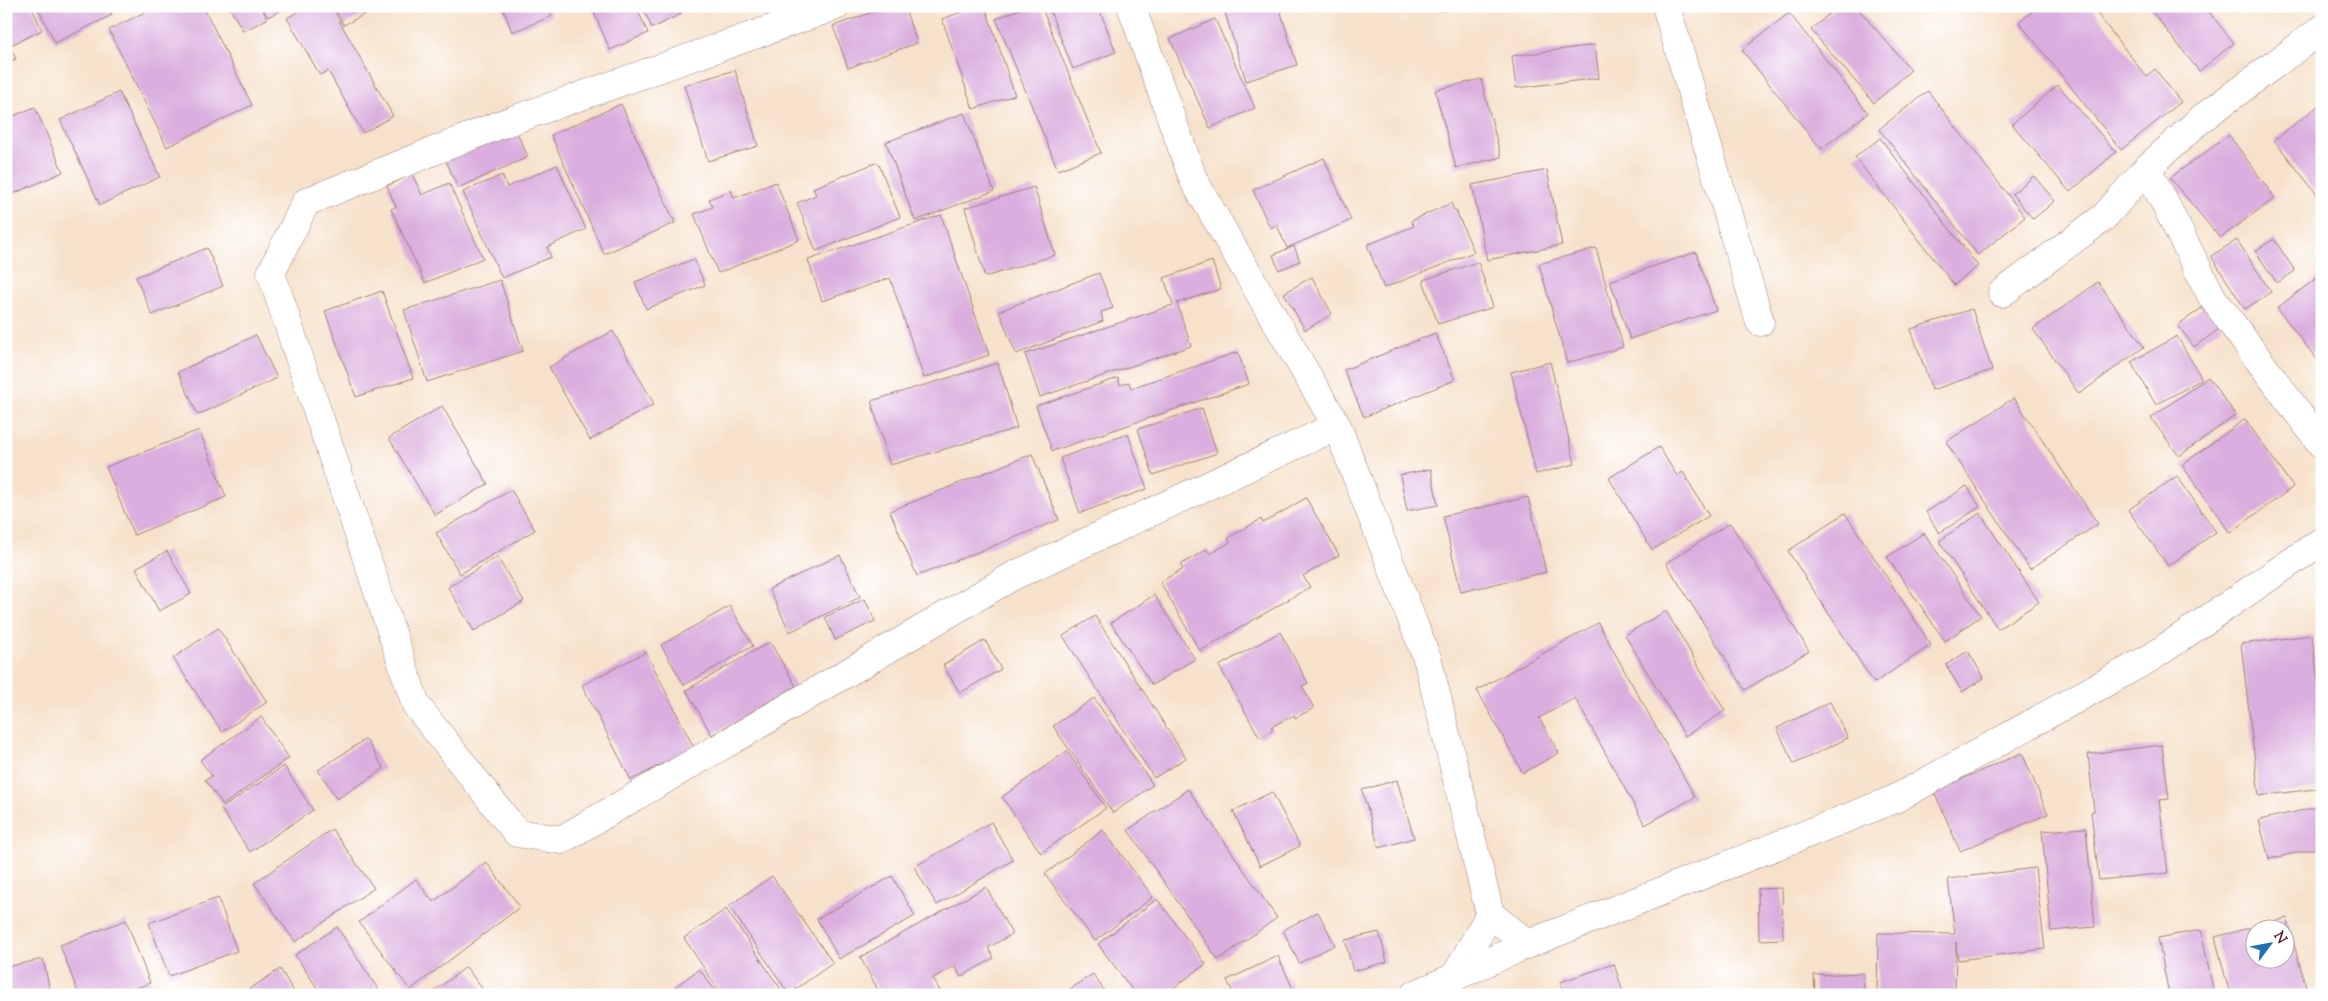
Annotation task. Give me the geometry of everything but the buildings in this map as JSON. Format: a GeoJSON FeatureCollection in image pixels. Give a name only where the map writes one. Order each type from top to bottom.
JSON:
{"type":"FeatureCollection","features":[{"type":"Feature","properties":{"kind":"street"},"geometry":{"type":"LineString","coordinates":[[836,6],[499,125],[306,202],[271,273],[416,705],[517,833],[561,840],[1013,576],[1337,426]]}},
{"type":"Feature","properties":{"kind":"street"},"geometry":{"type":"LineString","coordinates":[[1132,6],[1194,181],[1337,426],[1428,661],[1490,914],[1528,944]]}},
{"type":"Feature","properties":{"kind":"street"},"geometry":{"type":"LineString","coordinates":[[1666,6],[1760,322]]}},
{"type":"Feature","properties":{"kind":"street"},"geometry":{"type":"LineString","coordinates":[[2002,292],[2104,217],[2147,168],[2201,119],[2322,28]]}},
{"type":"Feature","properties":{"kind":"street"},"geometry":{"type":"LineString","coordinates":[[2147,168],[2212,297],[2322,445]]}},
{"type":"Feature","properties":{"kind":"street"},"geometry":{"type":"LineString","coordinates":[[1414,995],[1528,944],[1895,798],[2152,657],[2322,541]]}},
{"type":"Feature","properties":{"kind":"street"},"geometry":{"type":"LineString","coordinates":[[1454,978],[1490,914]]}}]}
